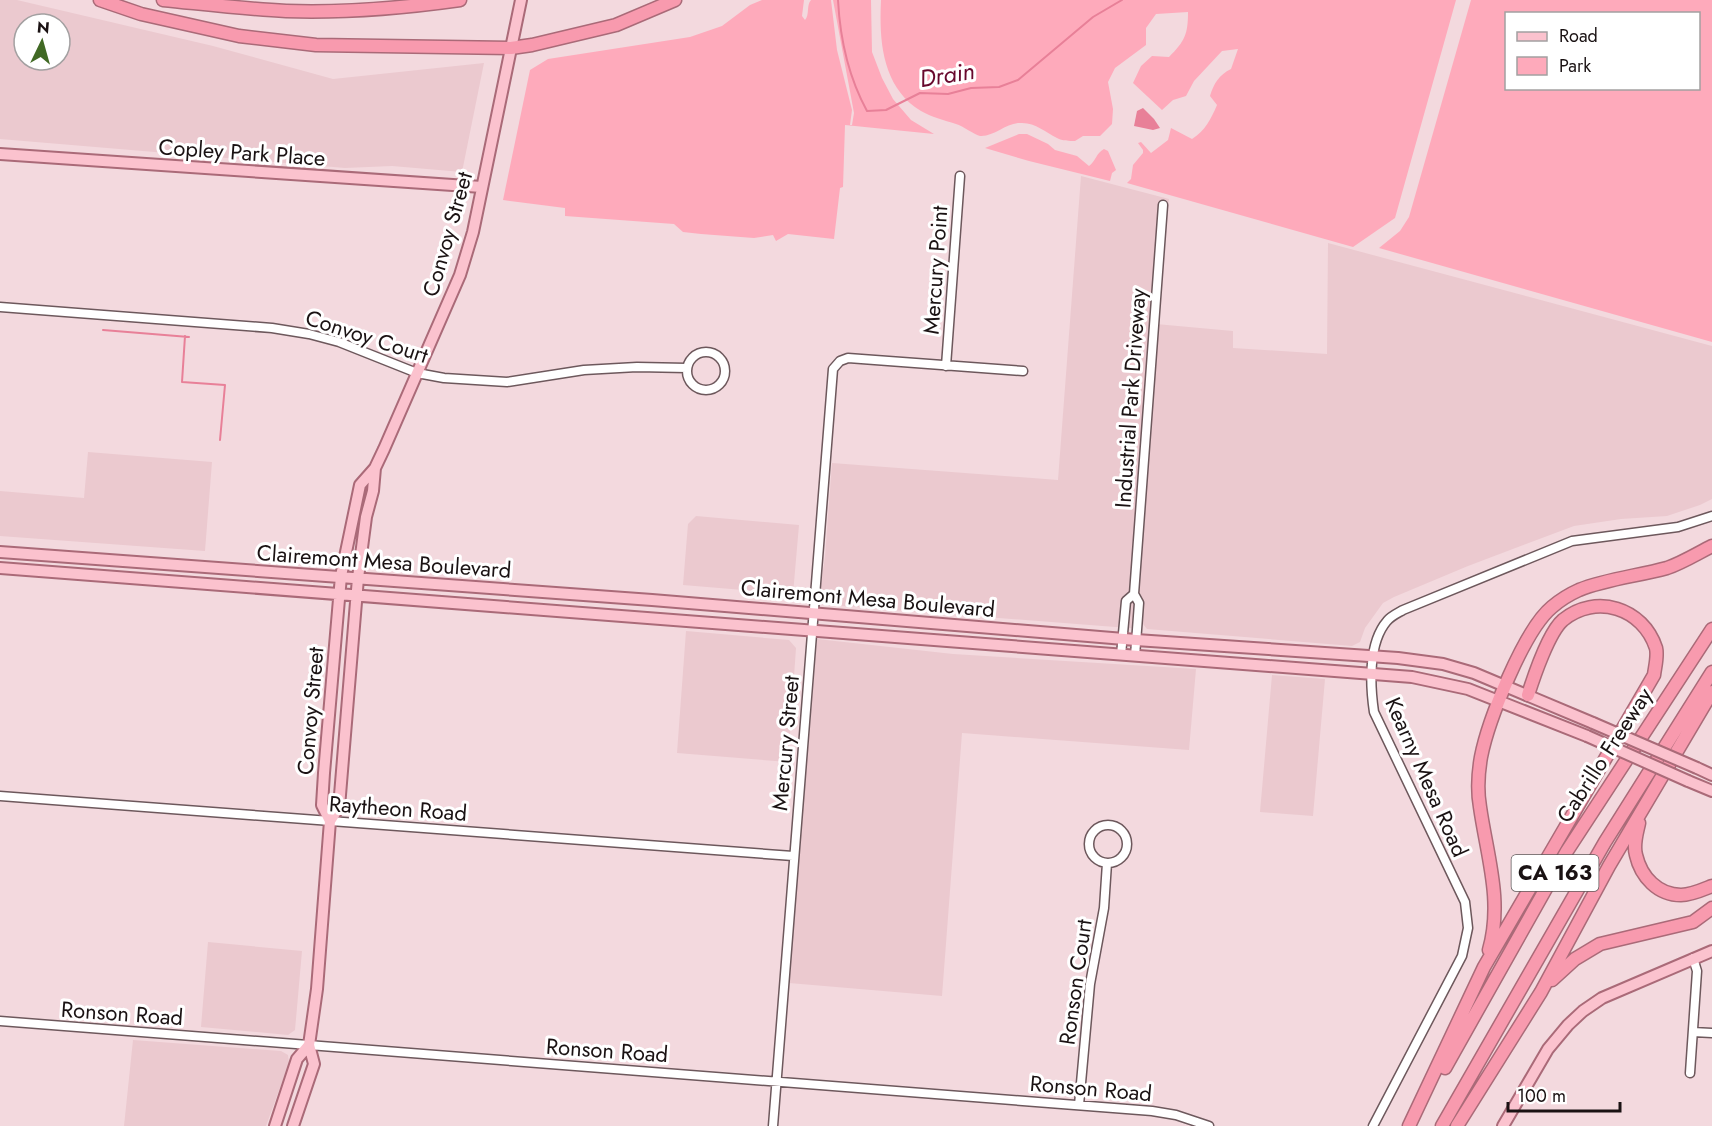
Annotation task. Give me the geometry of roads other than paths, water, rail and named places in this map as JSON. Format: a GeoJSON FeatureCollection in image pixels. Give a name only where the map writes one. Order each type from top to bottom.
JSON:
{"type":"FeatureCollection","features":[{"type":"Feature","properties":{"kind":"highway"},"geometry":{"type":"LineString","coordinates":[[100,0],[141,14],[239,36],[316,45],[511,48],[616,25],[675,0]]}},
{"type":"Feature","properties":{"kind":"highway"},"geometry":{"type":"LineString","coordinates":[[163,0],[286,11],[349,11],[460,0]]}},
{"type":"Feature","properties":{"kind":"highway"},"geometry":{"type":"LineString","coordinates":[[1484,967],[1492,940],[1496,904],[1492,868],[1479,806],[1478,780],[1482,755],[1500,700],[1533,629],[1551,607],[1579,590],[1669,567],[1712,546]]}},
{"type":"Feature","properties":{"kind":"highway"},"geometry":{"type":"LineString","coordinates":[[1411,1126],[1484,967],[1654,675],[1656,650],[1647,629],[1633,616],[1616,607],[1593,606],[1580,609],[1562,621],[1547,646],[1528,695]]}},
{"type":"Feature","properties":{"kind":"highway","name":"Cabrillo Freeway"},"geometry":{"type":"LineString","coordinates":[[1411,1126],[1567,851],[1712,629]]}},
{"type":"Feature","properties":{"kind":"highway","name":"Cabrillo Freeway"},"geometry":{"type":"LineString","coordinates":[[1442,1126],[1605,842],[1712,672]]}},
{"type":"Feature","properties":{"kind":"highway"},"geometry":{"type":"LineString","coordinates":[[1456,1126],[1542,992],[1609,866],[1712,693]]}},
{"type":"Feature","properties":{"kind":"highway"},"geometry":{"type":"LineString","coordinates":[[1642,810],[1635,839],[1636,855],[1648,881],[1665,893],[1682,895],[1712,886]]}},
{"type":"Feature","properties":{"kind":"highway"},"geometry":{"type":"LineString","coordinates":[[1542,992],[1575,958],[1600,944],[1693,922],[1712,908]]}},
{"type":"Feature","properties":{"kind":"main road","name":"Convoy Street"},"geometry":{"type":"LineString","coordinates":[[330,820],[322,805],[341,576],[360,485],[375,468],[460,275],[473,232],[521,0]]}},
{"type":"Feature","properties":{"kind":"main road","name":"Copley Park Place"},"geometry":{"type":"LineString","coordinates":[[0,154],[482,187]]}},
{"type":"Feature","properties":{"kind":"main road","name":"Convoy Street"},"geometry":{"type":"LineString","coordinates":[[293,1126],[314,1064],[309,1045],[317,989],[330,820],[339,807],[356,595],[375,468]]}},
{"type":"Feature","properties":{"kind":"main road","name":"Clairemont Mesa Boulevard"},"geometry":{"type":"LineString","coordinates":[[0,552],[341,576],[1136,640],[1374,656],[1443,664],[1471,672],[1528,695],[1712,775]]}},
{"type":"Feature","properties":{"kind":"main road","name":"Clairemont Mesa Boulevard"},"geometry":{"type":"LineString","coordinates":[[0,568],[1430,680],[1457,685],[1500,700],[1712,791]]}},
{"type":"Feature","properties":{"kind":"main road"},"geometry":{"type":"LineString","coordinates":[[1503,1126],[1548,1049],[1583,1011],[1602,998],[1712,951]]}},
{"type":"Feature","properties":{"kind":"main road","name":"Convoy Street"},"geometry":{"type":"LineString","coordinates":[[277,1123],[297,1059],[309,1045]]}},
{"type":"Feature","properties":{"kind":"street","name":"Mercury Point"},"geometry":{"type":"LineString","coordinates":[[946,366],[960,176]]}},
{"type":"Feature","properties":{"kind":"street","name":"Industrial Park Driveway"},"geometry":{"type":"LineString","coordinates":[[1135,656],[1139,603],[1134,594],[1163,205]]}},
{"type":"Feature","properties":{"kind":"street","name":"Convoy Court"},"geometry":{"type":"LineString","coordinates":[[0,307],[272,328],[339,342],[417,373],[444,378],[507,382],[584,370],[637,367],[687,368]]}},
{"type":"Feature","properties":{"kind":"street"},"geometry":{"type":"LineString","coordinates":[[709,352],[720,357],[725,374],[719,386],[713,389],[700,389],[690,383],[686,373],[687,368],[698,353],[709,352]]}},
{"type":"Feature","properties":{"kind":"street","name":"Mercury Street"},"geometry":{"type":"LineString","coordinates":[[773,1126],[833,369],[836,364],[848,358],[946,366]]}},
{"type":"Feature","properties":{"kind":"street"},"geometry":{"type":"LineString","coordinates":[[946,366],[1023,371]]}},
{"type":"Feature","properties":{"kind":"street","name":"Kearny Mesa Road"},"geometry":{"type":"LineString","coordinates":[[1373,1126],[1462,956],[1468,928],[1465,902],[1374,712],[1371,695],[1372,674],[1380,632],[1388,620],[1403,610],[1572,541],[1678,527],[1712,516]]}},
{"type":"Feature","properties":{"kind":"street","name":"Industrial Park Driveway"},"geometry":{"type":"LineString","coordinates":[[1122,655],[1126,601],[1134,594]]}},
{"type":"Feature","properties":{"kind":"street","name":"Raytheon Road"},"geometry":{"type":"LineString","coordinates":[[0,796],[793,856]]}},
{"type":"Feature","properties":{"kind":"street"},"geometry":{"type":"LineString","coordinates":[[1109,825],[1125,834],[1127,848],[1120,859],[1107,863],[1098,861],[1092,854],[1089,841],[1096,829],[1109,825]]}},
{"type":"Feature","properties":{"kind":"street","name":"Ronson Court"},"geometry":{"type":"LineString","coordinates":[[1079,1105],[1090,984],[1104,909],[1107,863]]}},
{"type":"Feature","properties":{"kind":"street"},"geometry":{"type":"LineString","coordinates":[[1690,1073],[1697,971],[1693,958]]}},
{"type":"Feature","properties":{"kind":"street","name":"Ronson Road"},"geometry":{"type":"LineString","coordinates":[[0,1021],[1152,1111],[1176,1114],[1209,1126]]}},
{"type":"Feature","properties":{"kind":"street"},"geometry":{"type":"LineString","coordinates":[[1693,1032],[1712,1033]]}},
{"type":"Feature","properties":{"kind":"waterway","name":"Drain"},"geometry":{"type":"LineString","coordinates":[[838,0],[846,57],[867,111],[886,110],[920,93],[948,94],[971,88],[999,87],[1018,80],[1093,17],[1122,0]]}},
{"type":"Feature","properties":{"kind":"waterway"},"geometry":{"type":"LineString","coordinates":[[103,330],[189,337]]}},
{"type":"Feature","properties":{"kind":"waterway"},"geometry":{"type":"LineString","coordinates":[[185,336],[182,382],[225,385],[220,440]]}}]}
